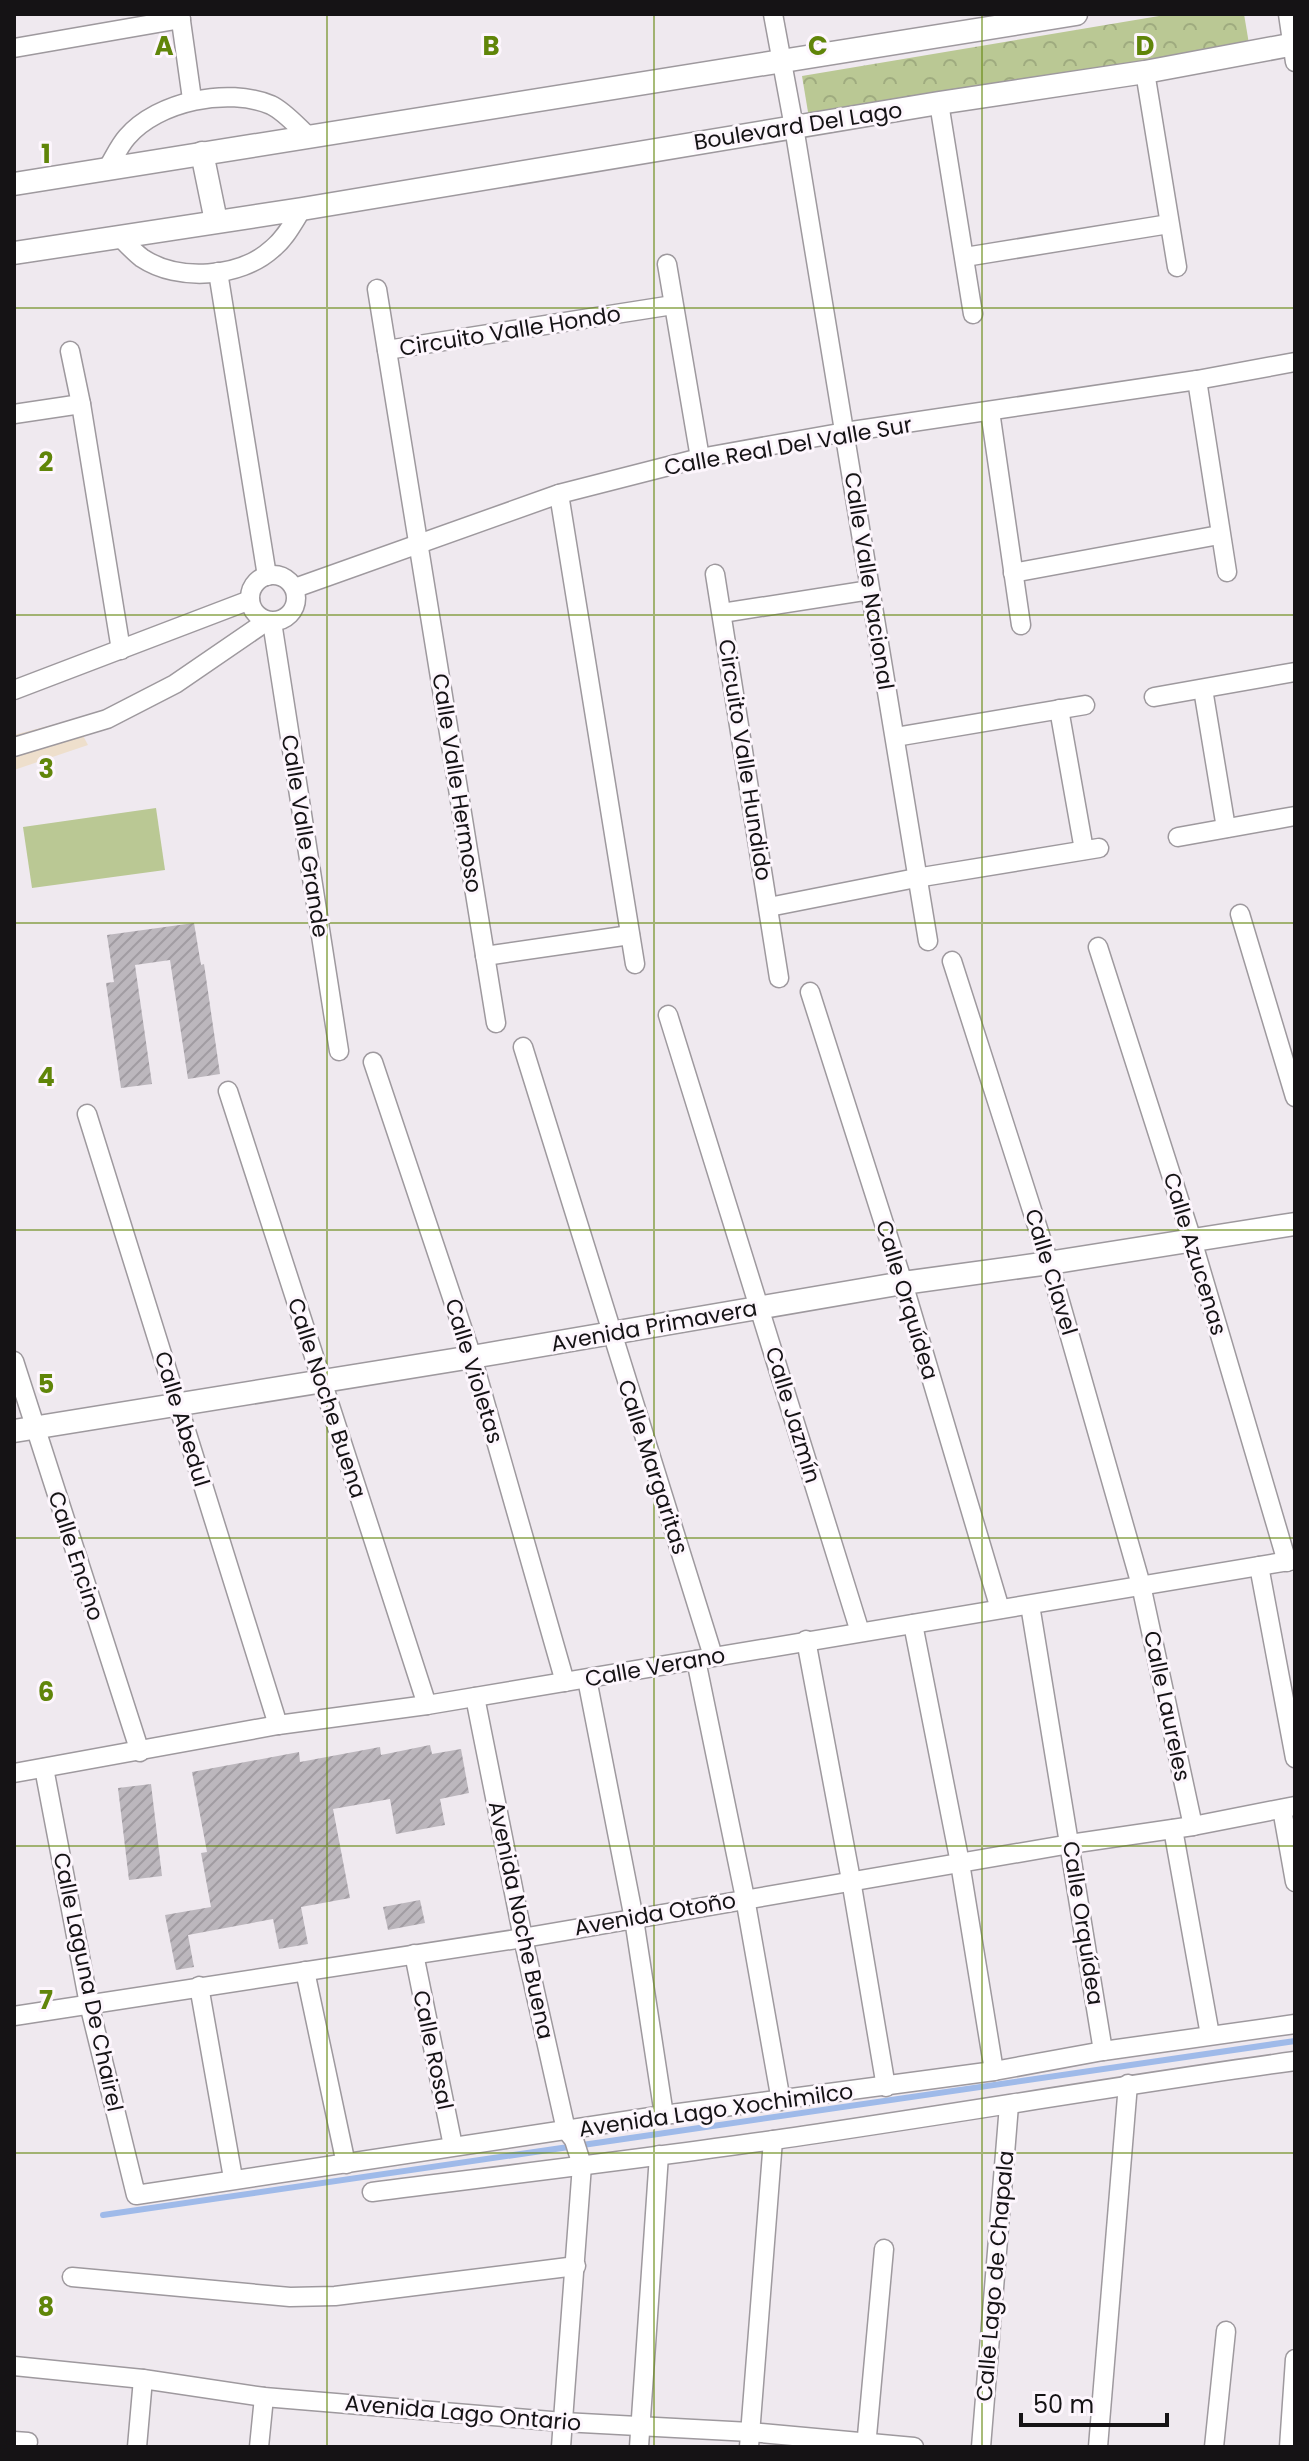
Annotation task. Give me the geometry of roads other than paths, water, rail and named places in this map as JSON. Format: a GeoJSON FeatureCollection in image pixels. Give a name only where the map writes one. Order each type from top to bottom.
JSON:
{"type":"FeatureCollection","features":[{"type":"Feature","properties":{"kind":"street","name":"Calle Valle Nacional"},"geometry":{"type":"LineString","coordinates":[[773,14],[928,941]]}},
{"type":"Feature","properties":{"kind":"street"},"geometry":{"type":"LineString","coordinates":[[14,184],[1076,14]]}},
{"type":"Feature","properties":{"kind":"street"},"geometry":{"type":"LineString","coordinates":[[1288,14],[1294,50]]}},
{"type":"Feature","properties":{"kind":"street"},"geometry":{"type":"LineString","coordinates":[[14,48],[180,17],[192,99]]}},
{"type":"Feature","properties":{"kind":"street","name":"Boulevard Del Lago"},"geometry":{"type":"LineString","coordinates":[[14,253],[302,209],[939,103],[1294,50]]}},
{"type":"Feature","properties":{"kind":"street"},"geometry":{"type":"LineString","coordinates":[[1145,72],[1177,267]]}},
{"type":"Feature","properties":{"kind":"street"},"geometry":{"type":"LineString","coordinates":[[107,169],[128,136],[151,118],[192,99],[243,98],[273,106],[309,137]]}},
{"type":"Feature","properties":{"kind":"street"},"geometry":{"type":"LineString","coordinates":[[939,103],[973,314]]}},
{"type":"Feature","properties":{"kind":"street"},"geometry":{"type":"LineString","coordinates":[[202,153],[216,221]]}},
{"type":"Feature","properties":{"kind":"street"},"geometry":{"type":"LineString","coordinates":[[119,236],[141,257],[157,266],[198,274],[218,272],[239,268],[271,251],[283,239],[302,209]]}},
{"type":"Feature","properties":{"kind":"street"},"geometry":{"type":"LineString","coordinates":[[965,257],[1169,224]]}},
{"type":"Feature","properties":{"kind":"street"},"geometry":{"type":"LineString","coordinates":[[667,264],[700,458]]}},
{"type":"Feature","properties":{"kind":"street"},"geometry":{"type":"LineString","coordinates":[[218,272],[267,576]]}},
{"type":"Feature","properties":{"kind":"street"},"geometry":{"type":"LineString","coordinates":[[377,289],[387,350]]}},
{"type":"Feature","properties":{"kind":"street","name":"Circuito Valle Hondo"},"geometry":{"type":"LineString","coordinates":[[418,544],[387,350],[673,305]]}},
{"type":"Feature","properties":{"kind":"street"},"geometry":{"type":"LineString","coordinates":[[70,351],[121,650]]}},
{"type":"Feature","properties":{"kind":"street","name":"Calle Real Del Valle Sur"},"geometry":{"type":"LineString","coordinates":[[295,588],[559,494],[700,458],[845,432],[1197,380],[1295,362]]}},
{"type":"Feature","properties":{"kind":"street"},"geometry":{"type":"LineString","coordinates":[[1197,380],[1227,572]]}},
{"type":"Feature","properties":{"kind":"street"},"geometry":{"type":"LineString","coordinates":[[14,414],[81,404]]}},
{"type":"Feature","properties":{"kind":"street"},"geometry":{"type":"LineString","coordinates":[[990,411],[1021,625]]}},
{"type":"Feature","properties":{"kind":"street"},"geometry":{"type":"LineString","coordinates":[[559,494],[635,964]]}},
{"type":"Feature","properties":{"kind":"street"},"geometry":{"type":"LineString","coordinates":[[1013,573],[1219,535]]}},
{"type":"Feature","properties":{"kind":"street","name":"Calle Valle Hermoso"},"geometry":{"type":"LineString","coordinates":[[418,544],[496,1023]]}},
{"type":"Feature","properties":{"kind":"street","name":"Circuito Valle Hundido"},"geometry":{"type":"LineString","coordinates":[[715,574],[779,978]]}},
{"type":"Feature","properties":{"kind":"street"},"geometry":{"type":"LineString","coordinates":[[14,747],[107,719],[175,684],[269,621],[290,615],[295,608],[295,588],[278,575],[267,576],[251,589],[250,600],[255,613],[269,621]]}},
{"type":"Feature","properties":{"kind":"street","name":"Circuito Valle Hundido"},"geometry":{"type":"LineString","coordinates":[[722,613],[870,590]]}},
{"type":"Feature","properties":{"kind":"street"},"geometry":{"type":"LineString","coordinates":[[14,690],[250,600]]}},
{"type":"Feature","properties":{"kind":"street","name":"Calle Valle Grande"},"geometry":{"type":"LineString","coordinates":[[269,621],[339,1051]]}},
{"type":"Feature","properties":{"kind":"street"},"geometry":{"type":"LineString","coordinates":[[1154,697],[1295,672]]}},
{"type":"Feature","properties":{"kind":"street"},"geometry":{"type":"LineString","coordinates":[[1203,689],[1226,828]]}},
{"type":"Feature","properties":{"kind":"street"},"geometry":{"type":"LineString","coordinates":[[895,737],[1085,705]]}},
{"type":"Feature","properties":{"kind":"street","name":"Circuito Valle Hundido"},"geometry":{"type":"LineString","coordinates":[[769,907],[916,878],[1092,849],[1059,709]]}},
{"type":"Feature","properties":{"kind":"street"},"geometry":{"type":"LineString","coordinates":[[1178,837],[1295,816]]}},
{"type":"Feature","properties":{"kind":"street"},"geometry":{"type":"LineString","coordinates":[[1240,914],[1295,1097]]}},
{"type":"Feature","properties":{"kind":"street"},"geometry":{"type":"LineString","coordinates":[[485,956],[630,935]]}},
{"type":"Feature","properties":{"kind":"street","name":"Calle Azucenas"},"geometry":{"type":"LineString","coordinates":[[1098,947],[1291,1561]]}},
{"type":"Feature","properties":{"kind":"street","name":"Calle Clavel"},"geometry":{"type":"LineString","coordinates":[[952,961],[1049,1263],[1141,1585]]}},
{"type":"Feature","properties":{"kind":"street","name":"Calle Orquídea"},"geometry":{"type":"LineString","coordinates":[[810,992],[903,1283],[1000,1609]]}},
{"type":"Feature","properties":{"kind":"street","name":"Calle Jazmín"},"geometry":{"type":"LineString","coordinates":[[668,1015],[860,1632]]}},
{"type":"Feature","properties":{"kind":"street","name":"Calle Margaritas"},"geometry":{"type":"LineString","coordinates":[[523,1047],[611,1334],[705,1658],[781,2101]]}},
{"type":"Feature","properties":{"kind":"street","name":"Calle Violetas"},"geometry":{"type":"LineString","coordinates":[[373,1062],[472,1357],[565,1682]]}},
{"type":"Feature","properties":{"kind":"street","name":"Calle Noche Buena"},"geometry":{"type":"LineString","coordinates":[[228,1091],[427,1705]]}},
{"type":"Feature","properties":{"kind":"street","name":"Calle Abedul"},"geometry":{"type":"LineString","coordinates":[[87,1114],[278,1725]]}},
{"type":"Feature","properties":{"kind":"street","name":"Avenida Primavera"},"geometry":{"type":"LineString","coordinates":[[24,1429],[611,1334],[903,1283],[1295,1224]]}},
{"type":"Feature","properties":{"kind":"street","name":"Calle Encino"},"geometry":{"type":"LineString","coordinates":[[14,1361],[24,1429],[140,1752]]}},
{"type":"Feature","properties":{"kind":"street","name":"Calle Verano"},"geometry":{"type":"LineString","coordinates":[[14,1773],[278,1725],[427,1705],[1291,1561]]}},
{"type":"Feature","properties":{"kind":"street"},"geometry":{"type":"LineString","coordinates":[[1259,1566],[1295,1758]]}},
{"type":"Feature","properties":{"kind":"street","name":"Calle Laureles"},"geometry":{"type":"LineString","coordinates":[[1141,1585],[1193,1826]]}},
{"type":"Feature","properties":{"kind":"street","name":"Calle Orquídea"},"geometry":{"type":"LineString","coordinates":[[1030,1605],[1103,2051]]}},
{"type":"Feature","properties":{"kind":"street"},"geometry":{"type":"LineString","coordinates":[[913,1624],[960,1863],[994,2071]]}},
{"type":"Feature","properties":{"kind":"street"},"geometry":{"type":"LineString","coordinates":[[806,1640],[886,2087]]}},
{"type":"Feature","properties":{"kind":"street"},"geometry":{"type":"LineString","coordinates":[[587,1679],[634,1919],[664,2115]]}},
{"type":"Feature","properties":{"kind":"street","name":"Avenida Noche Buena"},"geometry":{"type":"LineString","coordinates":[[475,1697],[523,1938],[575,2147],[576,2266],[561,2447]]}},
{"type":"Feature","properties":{"kind":"street","name":"Calle Laguna De Chairel"},"geometry":{"type":"LineString","coordinates":[[44,1768],[89,2004],[136,2195]]}},
{"type":"Feature","properties":{"kind":"street"},"geometry":{"type":"LineString","coordinates":[[1288,1807],[1295,1882]]}},
{"type":"Feature","properties":{"kind":"street","name":"Avenida Otoño"},"geometry":{"type":"LineString","coordinates":[[14,2016],[523,1938],[851,1880],[1193,1826],[1288,1807]]}},
{"type":"Feature","properties":{"kind":"street"},"geometry":{"type":"LineString","coordinates":[[1173,1829],[1210,2035]]}},
{"type":"Feature","properties":{"kind":"street","name":"Calle Rosal"},"geometry":{"type":"LineString","coordinates":[[414,1954],[453,2146]]}},
{"type":"Feature","properties":{"kind":"street"},"geometry":{"type":"LineString","coordinates":[[305,1971],[346,2164]]}},
{"type":"Feature","properties":{"kind":"street"},"geometry":{"type":"LineString","coordinates":[[199,1986],[233,2178]]}},
{"type":"Feature","properties":{"kind":"street","name":"Avenida Lago Xochimilco"},"geometry":{"type":"LineString","coordinates":[[372,2192],[575,2147],[664,2115],[886,2087],[1103,2051],[1295,2024]]}},
{"type":"Feature","properties":{"kind":"street","name":"Avenida Lago Xochimilco"},"geometry":{"type":"LineString","coordinates":[[136,2195],[453,2146],[575,2147],[659,2155],[1295,2061]]}},
{"type":"Feature","properties":{"kind":"street"},"geometry":{"type":"LineString","coordinates":[[1098,2447],[1128,2084]]}},
{"type":"Feature","properties":{"kind":"street","name":"Calle Lago de Chapala"},"geometry":{"type":"LineString","coordinates":[[981,2447],[1009,2105]]}},
{"type":"Feature","properties":{"kind":"street"},"geometry":{"type":"LineString","coordinates":[[750,2440],[773,2140]]}},
{"type":"Feature","properties":{"kind":"street"},"geometry":{"type":"LineString","coordinates":[[639,2447],[659,2155]]}},
{"type":"Feature","properties":{"kind":"street"},"geometry":{"type":"LineString","coordinates":[[866,2445],[884,2249]]}},
{"type":"Feature","properties":{"kind":"street"},"geometry":{"type":"LineString","coordinates":[[72,2277],[290,2297],[576,2266]]}},
{"type":"Feature","properties":{"kind":"street"},"geometry":{"type":"LineString","coordinates":[[1214,2447],[1226,2331]]}},
{"type":"Feature","properties":{"kind":"street"},"geometry":{"type":"LineString","coordinates":[[1289,2447],[1295,2359]]}},
{"type":"Feature","properties":{"kind":"street","name":"Avenida Lago Ontario"},"geometry":{"type":"LineString","coordinates":[[14,2366],[143,2379],[264,2397],[563,2422],[641,2425],[750,2440],[914,2447]]}},
{"type":"Feature","properties":{"kind":"street"},"geometry":{"type":"LineString","coordinates":[[137,2447],[143,2379]]}},
{"type":"Feature","properties":{"kind":"street"},"geometry":{"type":"LineString","coordinates":[[259,2447],[264,2397]]}},
{"type":"Feature","properties":{"kind":"waterway"},"geometry":{"type":"LineString","coordinates":[[103,2215],[1295,2041]]}}]}
